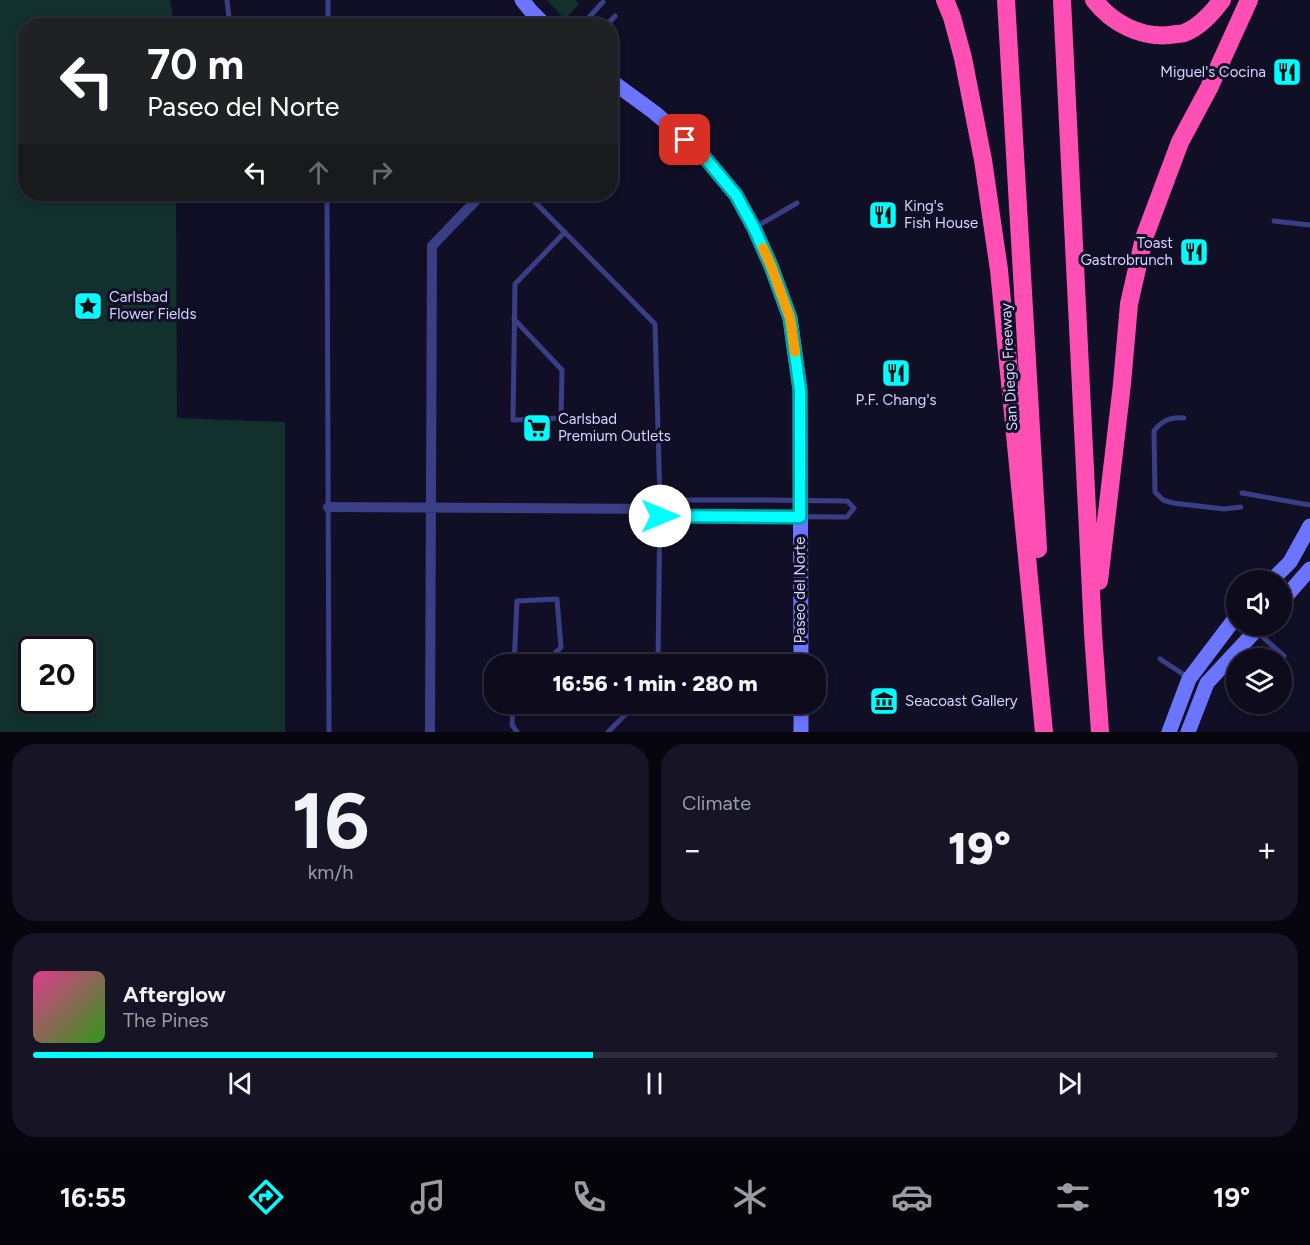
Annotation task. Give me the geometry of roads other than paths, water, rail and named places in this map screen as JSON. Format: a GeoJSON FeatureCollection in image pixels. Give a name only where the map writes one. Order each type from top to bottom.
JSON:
{"type":"FeatureCollection","features":[{"type":"Feature","properties":{"kind":"highway"},"geometry":{"type":"LineString","coordinates":[[945,0],[963,58],[981,149],[999,270],[1044,732]]}},
{"type":"Feature","properties":{"kind":"highway","name":"San Diego Freeway"},"geometry":{"type":"LineString","coordinates":[[1006,0],[1048,732]]}},
{"type":"Feature","properties":{"kind":"highway"},"geometry":{"type":"LineString","coordinates":[[1062,0],[1093,633],[1100,732]]}},
{"type":"Feature","properties":{"kind":"highway"},"geometry":{"type":"LineString","coordinates":[[1094,0],[1108,16],[1123,25],[1137,31],[1164,36],[1183,33],[1202,22],[1222,0]]}},
{"type":"Feature","properties":{"kind":"highway"},"geometry":{"type":"LineString","coordinates":[[1093,633],[1129,304],[1143,238],[1180,142],[1209,88],[1249,0]]}},
{"type":"Feature","properties":{"kind":"main road"},"geometry":{"type":"LineString","coordinates":[[522,0],[538,18]]}},
{"type":"Feature","properties":{"kind":"main road","name":"Paseo del Norte"},"geometry":{"type":"LineString","coordinates":[[618,86],[655,113],[701,153],[736,195],[771,266],[790,318],[800,390],[801,654]]}},
{"type":"Feature","properties":{"kind":"main road"},"geometry":{"type":"LineString","coordinates":[[1282,570],[1290,562],[1310,526]]}},
{"type":"Feature","properties":{"kind":"main road"},"geometry":{"type":"LineString","coordinates":[[1292,589],[1310,569]]}},
{"type":"Feature","properties":{"kind":"main road"},"geometry":{"type":"LineString","coordinates":[[1170,732],[1189,678],[1226,630]]}},
{"type":"Feature","properties":{"kind":"main road"},"geometry":{"type":"LineString","coordinates":[[1188,732],[1207,683],[1250,636]]}},
{"type":"Feature","properties":{"kind":"main road"},"geometry":{"type":"LineString","coordinates":[[801,714],[801,732]]}},
{"type":"Feature","properties":{"kind":"street"},"geometry":{"type":"LineString","coordinates":[[430,732],[432,246],[475,201]]}},
{"type":"Feature","properties":{"kind":"street"},"geometry":{"type":"LineString","coordinates":[[328,507],[660,508]]}},
{"type":"Feature","properties":{"kind":"lane"},"geometry":{"type":"LineString","coordinates":[[227,0],[229,18]]}},
{"type":"Feature","properties":{"kind":"lane"},"geometry":{"type":"LineString","coordinates":[[328,0],[328,18]]}},
{"type":"Feature","properties":{"kind":"lane"},"geometry":{"type":"LineString","coordinates":[[589,18],[603,2]]}},
{"type":"Feature","properties":{"kind":"lane"},"geometry":{"type":"LineString","coordinates":[[327,201],[329,732]]}},
{"type":"Feature","properties":{"kind":"lane"},"geometry":{"type":"LineString","coordinates":[[534,201],[655,324],[660,508],[658,654]]}},
{"type":"Feature","properties":{"kind":"lane"},"geometry":{"type":"LineString","coordinates":[[754,228],[797,203]]}},
{"type":"Feature","properties":{"kind":"lane"},"geometry":{"type":"LineString","coordinates":[[1274,221],[1310,225]]}},
{"type":"Feature","properties":{"kind":"lane"},"geometry":{"type":"LineString","coordinates":[[514,319],[562,370],[561,418],[513,420],[514,319],[515,284],[565,232]]}},
{"type":"Feature","properties":{"kind":"lane"},"geometry":{"type":"LineString","coordinates":[[1184,418],[1174,417],[1165,420],[1154,431],[1155,492],[1163,500],[1173,503],[1224,508],[1242,507]]}},
{"type":"Feature","properties":{"kind":"lane"},"geometry":{"type":"LineString","coordinates":[[1242,493],[1310,505]]}},
{"type":"Feature","properties":{"kind":"lane"},"geometry":{"type":"LineString","coordinates":[[800,501],[847,501],[854,508],[847,517],[800,517],[660,508],[800,501]]}},
{"type":"Feature","properties":{"kind":"lane"},"geometry":{"type":"LineString","coordinates":[[514,654],[517,601],[557,599],[561,647],[554,654]]}},
{"type":"Feature","properties":{"kind":"lane"},"geometry":{"type":"LineString","coordinates":[[1265,636],[1276,648]]}},
{"type":"Feature","properties":{"kind":"lane"},"geometry":{"type":"LineString","coordinates":[[1160,659],[1189,678]]}},
{"type":"Feature","properties":{"kind":"lane"},"geometry":{"type":"LineString","coordinates":[[513,714],[512,725],[517,732]]}},
{"type":"Feature","properties":{"kind":"lane"},"geometry":{"type":"LineString","coordinates":[[608,732],[626,714]]}},
{"type":"Feature","properties":{"kind":"place","name":"Miguel's Cocina"},"geometry":{"type":"Point","coordinates":[1287,72]}},
{"type":"Feature","properties":{"kind":"place","name":"King's Fish House"},"geometry":{"type":"Point","coordinates":[883,215]}},
{"type":"Feature","properties":{"kind":"place","name":"Toast Gastrobrunch"},"geometry":{"type":"Point","coordinates":[1194,252]}},
{"type":"Feature","properties":{"kind":"place","name":"Carlsbad Flower Fields"},"geometry":{"type":"Point","coordinates":[88,306]}},
{"type":"Feature","properties":{"kind":"place","name":"P.F. Chang's"},"geometry":{"type":"Point","coordinates":[896,373]}},
{"type":"Feature","properties":{"kind":"place","name":"Carlsbad Premium Outlets"},"geometry":{"type":"Point","coordinates":[537,428]}},
{"type":"Feature","properties":{"kind":"place","name":"Seacoast Gallery"},"geometry":{"type":"Point","coordinates":[884,701]}}]}
